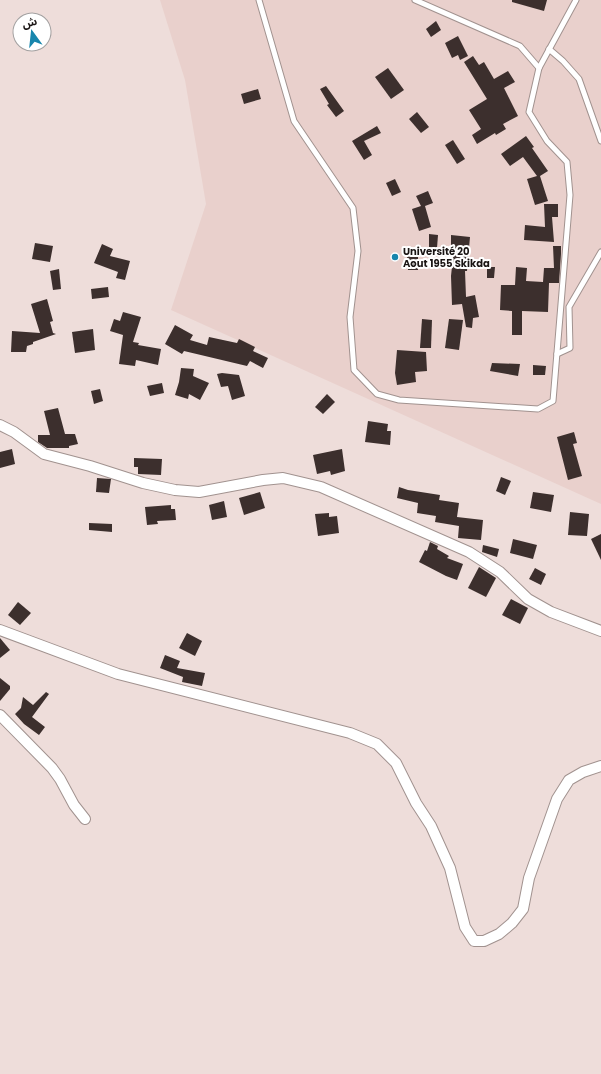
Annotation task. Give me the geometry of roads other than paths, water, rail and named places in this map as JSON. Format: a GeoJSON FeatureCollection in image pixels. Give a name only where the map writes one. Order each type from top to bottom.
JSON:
{"type":"FeatureCollection","features":[{"type":"Feature","properties":{"kind":"street"},"geometry":{"type":"LineString","coordinates":[[0,425],[14,432],[44,454],[90,466],[143,483],[175,490],[199,492],[263,480],[283,478],[321,487],[469,552],[500,572],[528,599],[551,612],[601,631]]}},
{"type":"Feature","properties":{"kind":"street"},"geometry":{"type":"LineString","coordinates":[[0,630],[118,674],[350,734],[377,744],[396,764],[416,803],[431,826],[450,868],[465,927],[474,941],[484,941],[499,934],[512,923],[523,909],[529,878],[557,799],[569,780],[583,772],[601,766]]}},
{"type":"Feature","properties":{"kind":"street"},"geometry":{"type":"LineString","coordinates":[[0,715],[52,768],[60,779],[74,805],[85,819]]}},
{"type":"Feature","properties":{"kind":"lane"},"geometry":{"type":"LineString","coordinates":[[258,0],[294,121],[353,208],[358,251],[350,317],[354,370],[377,394],[400,400],[538,409],[553,401],[570,195],[567,162],[547,141],[528,112],[539,68],[576,0]]}},
{"type":"Feature","properties":{"kind":"lane"},"geometry":{"type":"LineString","coordinates":[[415,0],[520,46],[539,68]]}},
{"type":"Feature","properties":{"kind":"lane"},"geometry":{"type":"LineString","coordinates":[[549,50],[563,61],[579,79],[601,140]]}},
{"type":"Feature","properties":{"kind":"lane"},"geometry":{"type":"LineString","coordinates":[[556,354],[570,348],[570,307],[601,252]]}},
{"type":"Feature","properties":{"kind":"place","name":"Université 20 Aout 1955 Skikda"},"geometry":{"type":"Point","coordinates":[395,257]}}]}
